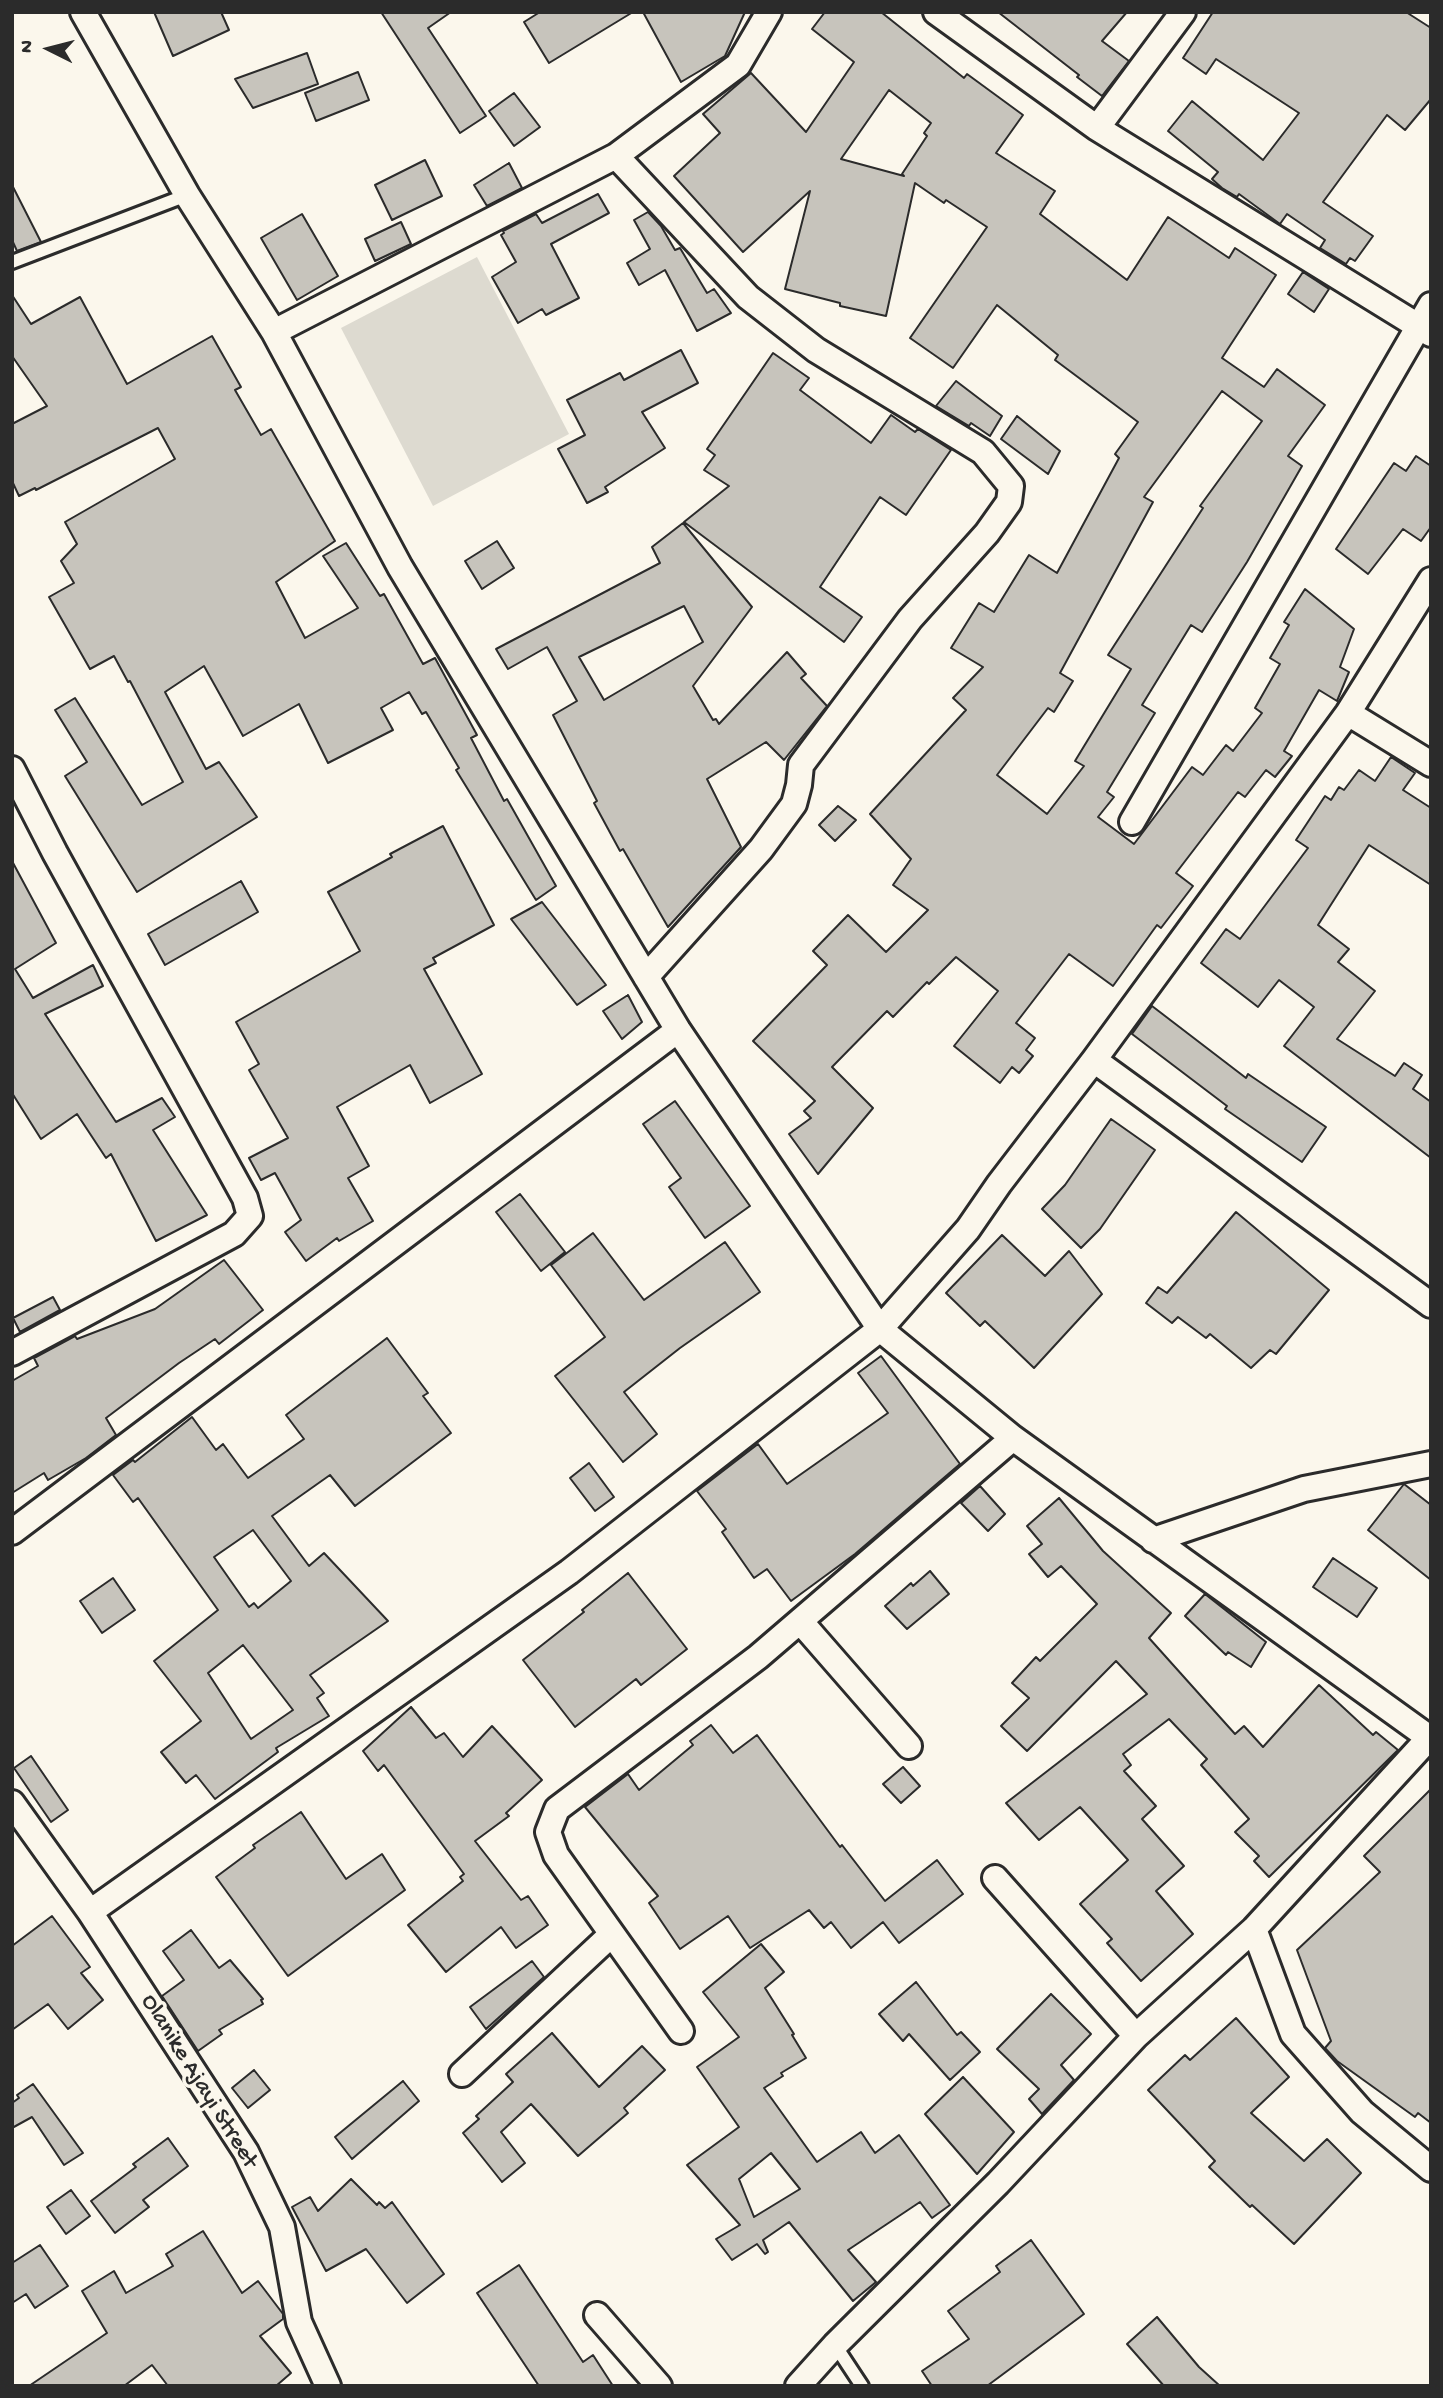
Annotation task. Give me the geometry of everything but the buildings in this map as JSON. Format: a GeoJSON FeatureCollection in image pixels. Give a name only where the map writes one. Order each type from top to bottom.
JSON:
{"type":"FeatureCollection","features":[{"type":"Feature","properties":{"kind":"street"},"geometry":{"type":"LineString","coordinates":[[83,12],[187,195],[274,332],[400,567],[678,1030],[880,1329],[1013,1438],[1430,1739],[1254,1929],[1136,2036],[998,2183],[835,2345],[798,2386]]}},
{"type":"Feature","properties":{"kind":"street"},"geometry":{"type":"LineString","coordinates":[[274,332],[616,156],[738,65],[769,12]]}},
{"type":"Feature","properties":{"kind":"street"},"geometry":{"type":"LineString","coordinates":[[936,12],[1097,128],[1426,321],[1132,822]]}},
{"type":"Feature","properties":{"kind":"street"},"geometry":{"type":"LineString","coordinates":[[1097,128],[1183,12]]}},
{"type":"Feature","properties":{"kind":"street"},"geometry":{"type":"LineString","coordinates":[[616,156],[748,297],[816,350],[983,452],[1011,486],[1009,502],[987,533],[910,619],[800,765],[794,804],[761,849],[646,977]]}},
{"type":"Feature","properties":{"kind":"street"},"geometry":{"type":"LineString","coordinates":[[90,1912],[569,1572],[880,1329],[968,1229],[1094,1060],[1348,713],[1431,579]]}},
{"type":"Feature","properties":{"kind":"street"},"geometry":{"type":"LineString","coordinates":[[1348,713],[1431,764]]}},
{"type":"Feature","properties":{"kind":"street"},"geometry":{"type":"LineString","coordinates":[[12,769],[244,1199],[250,1216],[234,1234],[12,1353]]}},
{"type":"Feature","properties":{"kind":"street"},"geometry":{"type":"LineString","coordinates":[[12,1532],[678,1030]]}},
{"type":"Feature","properties":{"kind":"street"},"geometry":{"type":"LineString","coordinates":[[1094,1060],[1431,1305]]}},
{"type":"Feature","properties":{"kind":"street"},"geometry":{"type":"LineString","coordinates":[[681,2031],[556,1856],[548,1832],[557,1809],[758,1657],[1013,1438]]}},
{"type":"Feature","properties":{"kind":"street"},"geometry":{"type":"LineString","coordinates":[[1153,1540],[1304,1489],[1431,1464]]}},
{"type":"Feature","properties":{"kind":"street"},"geometry":{"type":"LineString","coordinates":[[800,1621],[909,1746]]}},
{"type":"Feature","properties":{"kind":"street","name":"Olanike Ajayi Street"},"geometry":{"type":"LineString","coordinates":[[12,1803],[90,1912],[246,2152],[282,2227],[299,2322],[328,2386]]}},
{"type":"Feature","properties":{"kind":"street"},"geometry":{"type":"LineString","coordinates":[[995,1878],[1136,2036]]}},
{"type":"Feature","properties":{"kind":"street"},"geometry":{"type":"LineString","coordinates":[[1254,1929],[1293,2034],[1362,2112],[1431,2169]]}},
{"type":"Feature","properties":{"kind":"street"},"geometry":{"type":"LineString","coordinates":[[462,2074],[612,1934]]}},
{"type":"Feature","properties":{"kind":"street"},"geometry":{"type":"LineString","coordinates":[[597,2315],[659,2386]]}},
{"type":"Feature","properties":{"kind":"lane"},"geometry":{"type":"LineString","coordinates":[[12,262],[187,195]]}},
{"type":"Feature","properties":{"kind":"lane"},"geometry":{"type":"LineString","coordinates":[[835,2345],[862,2386]]}},
{"type":"Feature","properties":{"kind":"shaded area"},"geometry":{"type":"Polygon","coordinates":[[[477,257],[569,434],[433,506],[341,328],[477,257]]]}}]}
